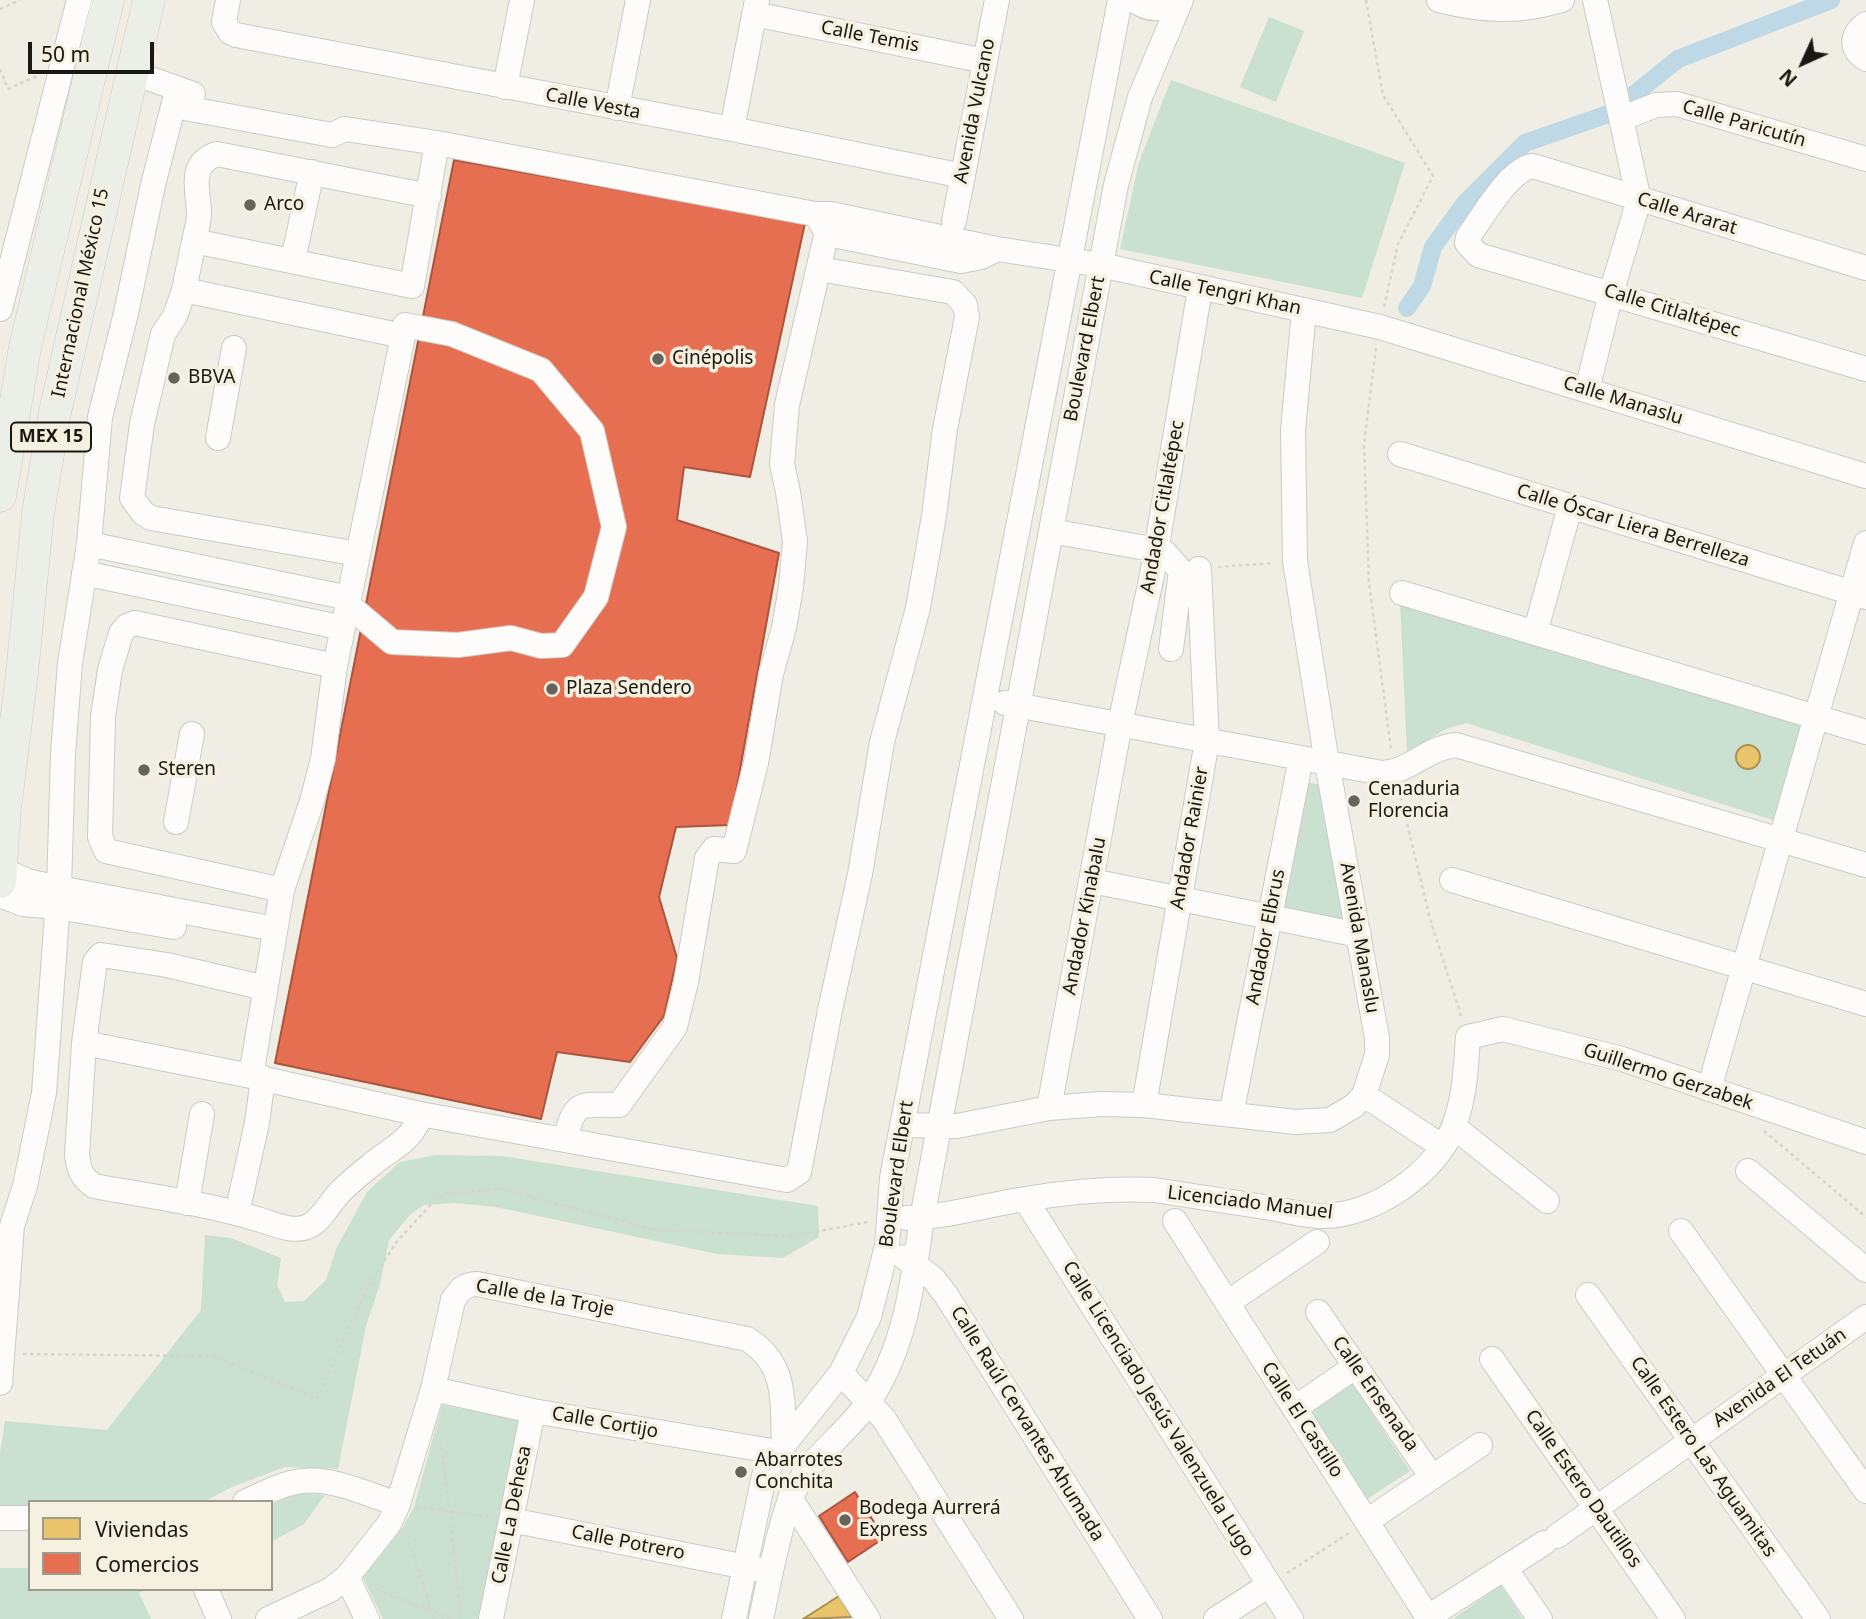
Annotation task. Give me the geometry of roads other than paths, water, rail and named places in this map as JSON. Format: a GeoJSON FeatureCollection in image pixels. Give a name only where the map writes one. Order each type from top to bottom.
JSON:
{"type":"FeatureCollection","features":[{"type":"Feature","properties":{"kind":"main road","name":"Internacional México 15"},"geometry":{"type":"LineString","coordinates":[[0,496],[25,346],[108,0]]}},
{"type":"Feature","properties":{"kind":"main road","name":"Internacional México 15"},"geometry":{"type":"LineString","coordinates":[[0,878],[5,808],[43,488],[63,376],[149,0]]}},
{"type":"Feature","properties":{"kind":"street"},"geometry":{"type":"LineString","coordinates":[[0,309],[79,0]]}},
{"type":"Feature","properties":{"kind":"street","name":"Calle Vesta"},"geometry":{"type":"LineString","coordinates":[[228,0],[224,16],[226,27],[236,35],[732,129],[963,176]]}},
{"type":"Feature","properties":{"kind":"street"},"geometry":{"type":"LineString","coordinates":[[505,87],[522,0]]}},
{"type":"Feature","properties":{"kind":"street"},"geometry":{"type":"LineString","coordinates":[[617,108],[638,0]]}},
{"type":"Feature","properties":{"kind":"street","name":"Avenida Vulcano"},"geometry":{"type":"LineString","coordinates":[[954,221],[997,0]]}},
{"type":"Feature","properties":{"kind":"street","name":"Boulevard Elbert"},"geometry":{"type":"LineString","coordinates":[[734,1619],[764,1476],[781,1448],[841,1373],[869,1317],[887,1246],[892,1178],[1120,0]]}},
{"type":"Feature","properties":{"kind":"street"},"geometry":{"type":"LineString","coordinates":[[1134,0],[1149,9],[1180,2]]}},
{"type":"Feature","properties":{"kind":"street"},"geometry":{"type":"LineString","coordinates":[[1439,0],[1517,10],[1562,0]]}},
{"type":"Feature","properties":{"kind":"street"},"geometry":{"type":"LineString","coordinates":[[1587,390],[1611,293],[1639,200],[1595,0]]}},
{"type":"Feature","properties":{"kind":"street","name":"Boulevard Elbert"},"geometry":{"type":"LineString","coordinates":[[761,1619],[790,1498],[815,1461],[869,1401],[901,1337],[1101,265],[1128,134],[1140,97],[1180,2]]}},
{"type":"Feature","properties":{"kind":"street"},"geometry":{"type":"LineString","coordinates":[[732,129],[756,7]]}},
{"type":"Feature","properties":{"kind":"street","name":"Calle Temis"},"geometry":{"type":"LineString","coordinates":[[756,7],[985,61]]}},
{"type":"Feature","properties":{"kind":"street"},"geometry":{"type":"LineString","coordinates":[[1865,59],[1854,47],[1854,39],[1866,24]]}},
{"type":"Feature","properties":{"kind":"street"},"geometry":{"type":"LineString","coordinates":[[131,72],[176,98],[436,144],[825,221],[819,269],[789,393],[783,449],[782,464],[795,541],[791,587],[784,628],[771,674],[754,774],[734,851],[714,849],[707,858],[686,982],[675,1027],[619,1105],[581,1105],[575,1110],[565,1140]]}},
{"type":"Feature","properties":{"kind":"street"},"geometry":{"type":"LineString","coordinates":[[0,1383],[12,1226],[25,1186],[44,1093],[58,897],[63,754],[70,663],[89,544],[100,417],[126,313],[153,185],[176,98]]}},
{"type":"Feature","properties":{"kind":"street","name":"Calle Paricutín"},"geometry":{"type":"LineString","coordinates":[[1623,118],[1656,106],[1677,104],[1866,159]]}},
{"type":"Feature","properties":{"kind":"street"},"geometry":{"type":"LineString","coordinates":[[293,260],[304,216],[337,128]]}},
{"type":"Feature","properties":{"kind":"street"},"geometry":{"type":"LineString","coordinates":[[237,1213],[257,1123],[257,1077],[265,988],[282,890],[323,759],[335,666],[404,330],[436,144]]}},
{"type":"Feature","properties":{"kind":"street"},"geometry":{"type":"LineString","coordinates":[[358,554],[152,517],[136,506],[132,498],[148,398],[163,334],[175,316],[184,290],[199,215],[195,184],[207,157],[217,153],[429,196]]}},
{"type":"Feature","properties":{"kind":"street","name":"Calle Ararat"},"geometry":{"type":"LineString","coordinates":[[1478,255],[1467,243],[1468,237],[1511,178],[1521,169],[1533,166],[1866,268]]}},
{"type":"Feature","properties":{"kind":"street","name":"Calle Tengri Khan"},"geometry":{"type":"LineString","coordinates":[[825,221],[961,261],[981,257],[997,249],[1070,259],[1380,327]]}},
{"type":"Feature","properties":{"kind":"street"},"geometry":{"type":"LineString","coordinates":[[194,241],[412,286]]}},
{"type":"Feature","properties":{"kind":"street","name":"Calle Citlaltépec"},"geometry":{"type":"LineString","coordinates":[[1478,255],[1866,369]]}},
{"type":"Feature","properties":{"kind":"street"},"geometry":{"type":"LineString","coordinates":[[83,1043],[257,1077],[420,1114],[787,1180],[799,1172],[830,1010],[860,874],[883,742],[918,608],[945,429],[967,317],[965,305],[953,292],[819,269]]}},
{"type":"Feature","properties":{"kind":"street","name":"Andador Citlaltépec"},"geometry":{"type":"LineString","coordinates":[[1120,724],[1157,550],[1200,289]]}},
{"type":"Feature","properties":{"kind":"street"},"geometry":{"type":"LineString","coordinates":[[89,544],[346,610],[391,642],[458,645],[511,638],[541,646],[562,645],[596,597],[614,527],[592,431],[541,370],[453,334],[404,330],[184,290]]}},
{"type":"Feature","properties":{"kind":"street","name":"Avenida Manaslu"},"geometry":{"type":"LineString","coordinates":[[1304,310],[1293,430],[1295,561],[1327,763],[1377,1038],[1377,1055],[1364,1095]]}},
{"type":"Feature","properties":{"kind":"street","name":"Calle Manaslu"},"geometry":{"type":"LineString","coordinates":[[1380,327],[1866,476]]}},
{"type":"Feature","properties":{"kind":"street"},"geometry":{"type":"LineString","coordinates":[[218,438],[234,348]]}},
{"type":"Feature","properties":{"kind":"street","name":"Calle Óscar Liera Berrelleza"},"geometry":{"type":"LineString","coordinates":[[1400,454],[1859,595]]}},
{"type":"Feature","properties":{"kind":"street"},"geometry":{"type":"LineString","coordinates":[[1535,633],[1570,507]]}},
{"type":"Feature","properties":{"kind":"street"},"geometry":{"type":"LineString","coordinates":[[1051,531],[1165,553],[1181,571],[1171,649]]}},
{"type":"Feature","properties":{"kind":"street"},"geometry":{"type":"LineString","coordinates":[[1709,1089],[1816,717],[1859,595],[1866,543]]}},
{"type":"Feature","properties":{"kind":"street","name":"Andador Rainier"},"geometry":{"type":"LineString","coordinates":[[1144,1105],[1208,741],[1199,569]]}},
{"type":"Feature","properties":{"kind":"street"},"geometry":{"type":"LineString","coordinates":[[83,573],[346,610]]}},
{"type":"Feature","properties":{"kind":"street"},"geometry":{"type":"LineString","coordinates":[[1402,593],[1866,732]]}},
{"type":"Feature","properties":{"kind":"street"},"geometry":{"type":"LineString","coordinates":[[282,890],[111,854],[101,845],[103,717],[116,644],[127,626],[135,623],[335,666]]}},
{"type":"Feature","properties":{"kind":"street"},"geometry":{"type":"LineString","coordinates":[[985,699],[1382,773],[1394,772],[1433,750],[1456,745],[1866,865]]}},
{"type":"Feature","properties":{"kind":"street","name":"Andador Kinabalu"},"geometry":{"type":"LineString","coordinates":[[1049,1108],[1120,724]]}},
{"type":"Feature","properties":{"kind":"street"},"geometry":{"type":"LineString","coordinates":[[176,822],[192,734]]}},
{"type":"Feature","properties":{"kind":"street","name":"Andador Elbrus"},"geometry":{"type":"LineString","coordinates":[[1231,1115],[1301,758]]}},
{"type":"Feature","properties":{"kind":"street"},"geometry":{"type":"LineString","coordinates":[[0,878],[27,881],[58,897],[274,936]]}},
{"type":"Feature","properties":{"kind":"street"},"geometry":{"type":"LineString","coordinates":[[1452,880],[1866,1004]]}},
{"type":"Feature","properties":{"kind":"street"},"geometry":{"type":"LineString","coordinates":[[1092,881],[1359,935]]}},
{"type":"Feature","properties":{"kind":"street"},"geometry":{"type":"LineString","coordinates":[[265,988],[167,965],[101,955],[95,962],[83,1043],[77,1155],[84,1179],[94,1186],[237,1213],[291,1229],[301,1229],[312,1225],[341,1191],[410,1136],[416,1129],[420,1114]]}},
{"type":"Feature","properties":{"kind":"street","name":"Guillermo Gerzabek"},"geometry":{"type":"LineString","coordinates":[[1468,1037],[1506,1029],[1622,1059],[1866,1142]]}},
{"type":"Feature","properties":{"kind":"street","name":"Licenciado Manuel"},"geometry":{"type":"LineString","coordinates":[[888,1218],[922,1218],[1025,1199],[1082,1192],[1154,1190],[1321,1216],[1342,1215],[1374,1205],[1383,1199],[1425,1168],[1449,1137],[1464,1090],[1468,1037]]}},
{"type":"Feature","properties":{"kind":"street"},"geometry":{"type":"LineString","coordinates":[[902,1125],[957,1126],[1049,1108],[1101,1104],[1144,1105],[1296,1122],[1330,1120],[1354,1107],[1364,1095],[1449,1137],[1548,1201]]}},
{"type":"Feature","properties":{"kind":"street"},"geometry":{"type":"LineString","coordinates":[[187,1203],[202,1114]]}},
{"type":"Feature","properties":{"kind":"street"},"geometry":{"type":"LineString","coordinates":[[1748,1171],[1866,1270]]}},
{"type":"Feature","properties":{"kind":"street","name":"Calle Licenciado Jesús Valenzuela Lugo"},"geometry":{"type":"LineString","coordinates":[[1025,1199],[1290,1619]]}},
{"type":"Feature","properties":{"kind":"street","name":"Calle El Castillo"},"geometry":{"type":"LineString","coordinates":[[1175,1222],[1428,1618]]}},
{"type":"Feature","properties":{"kind":"street"},"geometry":{"type":"LineString","coordinates":[[1681,1231],[1866,1491]]}},
{"type":"Feature","properties":{"kind":"street"},"geometry":{"type":"LineString","coordinates":[[1227,1303],[1317,1242]]}},
{"type":"Feature","properties":{"kind":"street","name":"Calle Raúl Cervantes Ahumada"},"geometry":{"type":"LineString","coordinates":[[887,1246],[933,1278],[946,1295],[1150,1619]]}},
{"type":"Feature","properties":{"kind":"street","name":"Calle de la Troje"},"geometry":{"type":"LineString","coordinates":[[268,1619],[330,1590],[346,1577],[389,1524],[398,1504],[433,1389],[453,1300],[468,1284],[477,1283],[747,1339],[768,1355],[780,1377],[781,1448]]}},
{"type":"Feature","properties":{"kind":"street","name":"Calle Estero Las Aguamitas"},"geometry":{"type":"LineString","coordinates":[[1588,1295],[1818,1619]]}},
{"type":"Feature","properties":{"kind":"street","name":"Calle Ensenada"},"geometry":{"type":"LineString","coordinates":[[1318,1312],[1432,1477]]}},
{"type":"Feature","properties":{"kind":"street","name":"Avenida El Tetuán"},"geometry":{"type":"LineString","coordinates":[[1428,1618],[1596,1508],[1866,1317]]}},
{"type":"Feature","properties":{"kind":"street","name":"Calle Estero Dautillos"},"geometry":{"type":"LineString","coordinates":[[1492,1359],[1673,1619]]}},
{"type":"Feature","properties":{"kind":"street"},"geometry":{"type":"LineString","coordinates":[[1295,1408],[1356,1366]]}},
{"type":"Feature","properties":{"kind":"street"},"geometry":{"type":"LineString","coordinates":[[841,1373],[869,1401],[895,1436],[1011,1619]]}},
{"type":"Feature","properties":{"kind":"street","name":"Calle Cortijo"},"geometry":{"type":"LineString","coordinates":[[433,1389],[533,1411],[781,1448]]}},
{"type":"Feature","properties":{"kind":"street","name":"Calle La Dehesa"},"geometry":{"type":"LineString","coordinates":[[491,1619],[533,1411]]}},
{"type":"Feature","properties":{"kind":"street"},"geometry":{"type":"LineString","coordinates":[[1367,1521],[1480,1445]]}},
{"type":"Feature","properties":{"kind":"street"},"geometry":{"type":"LineString","coordinates":[[250,1500],[282,1486],[305,1480],[332,1484],[398,1504]]}},
{"type":"Feature","properties":{"kind":"street"},"geometry":{"type":"LineString","coordinates":[[790,1498],[868,1619]]}},
{"type":"Feature","properties":{"kind":"street"},"geometry":{"type":"LineString","coordinates":[[0,1518],[28,1518]]}},
{"type":"Feature","properties":{"kind":"street","name":"Calle Potrero"},"geometry":{"type":"LineString","coordinates":[[511,1520],[772,1572]]}},
{"type":"Feature","properties":{"kind":"street"},"geometry":{"type":"LineString","coordinates":[[1505,1568],[1540,1619]]}},
{"type":"Feature","properties":{"kind":"street"},"geometry":{"type":"LineString","coordinates":[[346,1577],[367,1619]]}},
{"type":"Feature","properties":{"kind":"street"},"geometry":{"type":"LineString","coordinates":[[1216,1619],[1269,1585]]}},
{"type":"Feature","properties":{"kind":"street"},"geometry":{"type":"LineString","coordinates":[[207,1591],[219,1619]]}},
{"type":"Feature","properties":{"kind":"waterway"},"geometry":{"type":"LineString","coordinates":[[1407,308],[1422,286],[1433,247],[1465,203],[1525,143],[1611,113],[1678,59],[1831,0]]}},
{"type":"Feature","properties":{"kind":"place","name":"Arco"},"geometry":{"type":"Point","coordinates":[250,205]}},
{"type":"Feature","properties":{"kind":"place","name":"Cinépolis"},"geometry":{"type":"Point","coordinates":[658,359]}},
{"type":"Feature","properties":{"kind":"place","name":"BBVA"},"geometry":{"type":"Point","coordinates":[174,378]}},
{"type":"Feature","properties":{"kind":"place","name":"Plaza Sendero"},"geometry":{"type":"Point","coordinates":[552,689]}},
{"type":"Feature","properties":{"kind":"place","name":"Steren"},"geometry":{"type":"Point","coordinates":[144,770]}},
{"type":"Feature","properties":{"kind":"place","name":"Cenaduria Florencia"},"geometry":{"type":"Point","coordinates":[1354,801]}},
{"type":"Feature","properties":{"kind":"place","name":"Abarrotes Conchita"},"geometry":{"type":"Point","coordinates":[741,1472]}},
{"type":"Feature","properties":{"kind":"place","name":"Bodega Aurrerá Express"},"geometry":{"type":"Point","coordinates":[845,1520]}}]}
